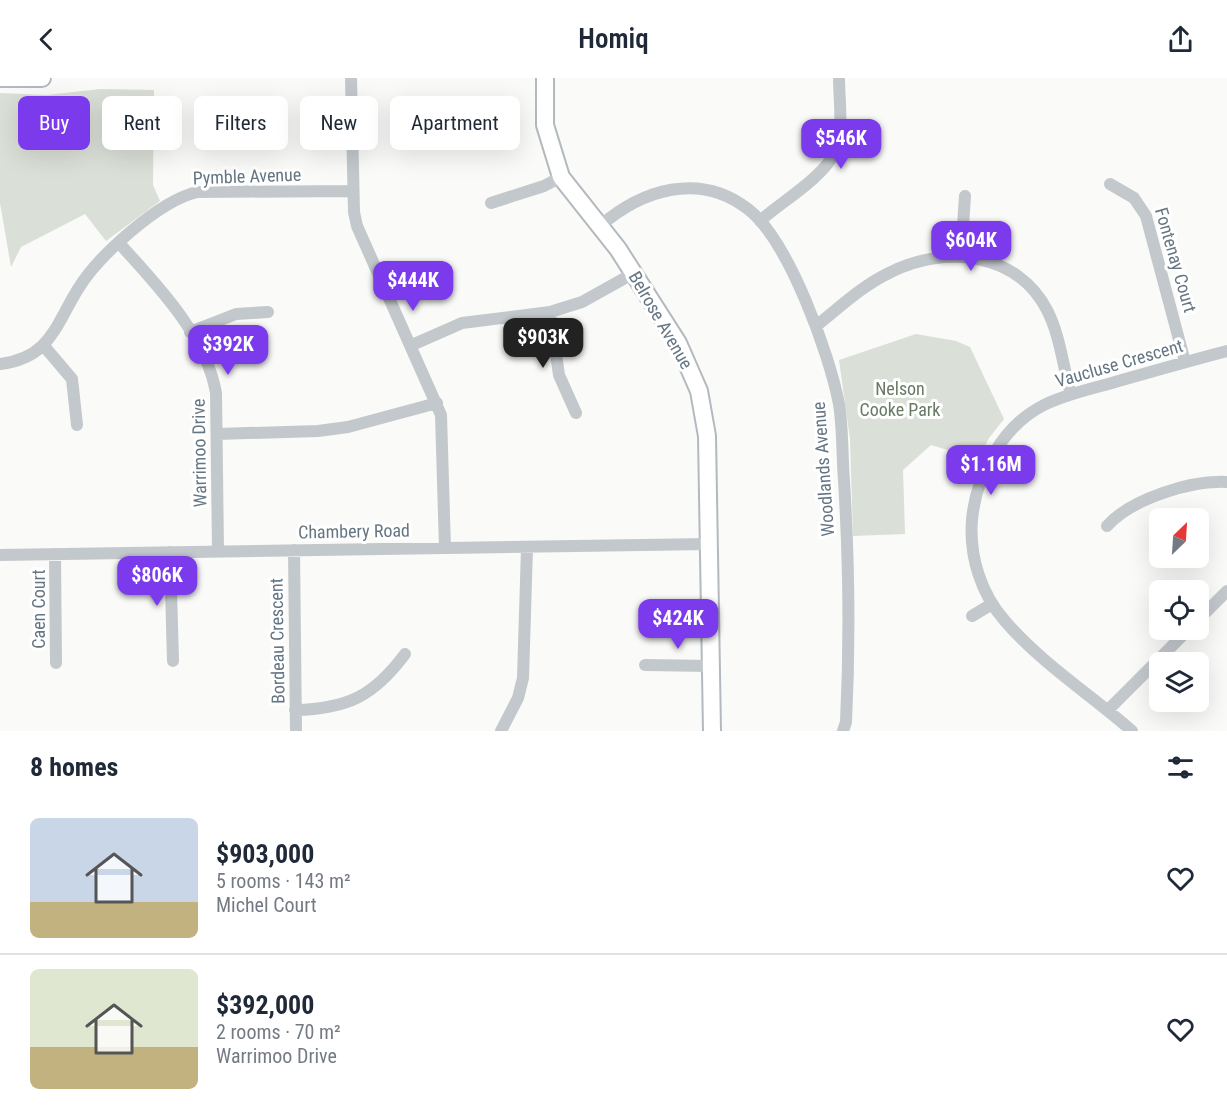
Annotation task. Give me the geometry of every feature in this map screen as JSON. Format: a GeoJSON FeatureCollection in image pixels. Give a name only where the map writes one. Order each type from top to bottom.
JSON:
{"type":"FeatureCollection","features":[{"type":"Feature","properties":{"kind":"street"},"geometry":{"type":"LineString","coordinates":[[1,78],[42,78]]}},
{"type":"Feature","properties":{"kind":"street"},"geometry":{"type":"LineString","coordinates":[[351,78],[352,191],[357,226],[437,403],[442,428],[445,548]]}},
{"type":"Feature","properties":{"kind":"street","name":"Belrose Avenue"},"geometry":{"type":"LineString","coordinates":[[545,78],[545,125],[561,177],[634,273],[678,343],[699,391],[706,436],[712,731]]}},
{"type":"Feature","properties":{"kind":"street"},"geometry":{"type":"LineString","coordinates":[[759,221],[817,174],[835,152],[838,140],[839,78]]}},
{"type":"Feature","properties":{"kind":"street"},"geometry":{"type":"LineString","coordinates":[[491,203],[544,186],[561,177]]}},
{"type":"Feature","properties":{"kind":"street","name":"Fontenay Court"},"geometry":{"type":"LineString","coordinates":[[1110,184],[1134,198],[1146,216],[1185,362]]}},
{"type":"Feature","properties":{"kind":"street","name":"Woodlands Avenue"},"geometry":{"type":"LineString","coordinates":[[600,226],[637,200],[651,194],[682,188],[718,193],[742,206],[759,221],[800,287],[816,326],[839,405],[846,521],[849,653],[846,722],[843,731]]}},
{"type":"Feature","properties":{"kind":"street","name":"Pymble Avenue"},"geometry":{"type":"LineString","coordinates":[[0,364],[15,362],[44,346],[54,334],[83,282],[102,257],[165,206],[197,192],[352,191]]}},
{"type":"Feature","properties":{"kind":"street"},"geometry":{"type":"LineString","coordinates":[[960,255],[965,196]]}},
{"type":"Feature","properties":{"kind":"street","name":"Warrimoo Drive"},"geometry":{"type":"LineString","coordinates":[[119,243],[159,287],[190,332],[214,380],[218,434],[218,550]]}},
{"type":"Feature","properties":{"kind":"street"},"geometry":{"type":"LineString","coordinates":[[816,326],[871,283],[891,271],[916,263],[960,255],[1004,267],[1030,286],[1048,312],[1071,394]]}},
{"type":"Feature","properties":{"kind":"street"},"geometry":{"type":"LineString","coordinates":[[412,345],[462,323],[549,312],[582,302],[634,273]]}},
{"type":"Feature","properties":{"kind":"street"},"geometry":{"type":"LineString","coordinates":[[190,332],[236,314],[268,312]]}},
{"type":"Feature","properties":{"kind":"street"},"geometry":{"type":"LineString","coordinates":[[549,312],[559,375],[576,413]]}},
{"type":"Feature","properties":{"kind":"street"},"geometry":{"type":"LineString","coordinates":[[44,346],[72,379],[77,424]]}},
{"type":"Feature","properties":{"kind":"street","name":"Vaucluse Crescent"},"geometry":{"type":"LineString","coordinates":[[1132,731],[1022,639],[992,604],[982,585],[972,545],[973,504],[978,484],[996,450],[1019,423],[1043,405],[1071,394],[1227,351]]}},
{"type":"Feature","properties":{"kind":"street"},"geometry":{"type":"LineString","coordinates":[[218,434],[318,431],[348,427],[437,403]]}},
{"type":"Feature","properties":{"kind":"street"},"geometry":{"type":"LineString","coordinates":[[1107,526],[1129,506],[1208,481],[1227,482]]}},
{"type":"Feature","properties":{"kind":"street","name":"Chambery Road"},"geometry":{"type":"LineString","coordinates":[[0,555],[709,544]]}},
{"type":"Feature","properties":{"kind":"street"},"geometry":{"type":"LineString","coordinates":[[501,731],[518,698],[524,678],[527,548]]}},
{"type":"Feature","properties":{"kind":"street","name":"Bordeau Crescent"},"geometry":{"type":"LineString","coordinates":[[294,550],[296,731]]}},
{"type":"Feature","properties":{"kind":"street"},"geometry":{"type":"LineString","coordinates":[[170,552],[173,661]]}},
{"type":"Feature","properties":{"kind":"street","name":"Caen Court"},"geometry":{"type":"LineString","coordinates":[[55,554],[56,663]]}},
{"type":"Feature","properties":{"kind":"street"},"geometry":{"type":"LineString","coordinates":[[1209,609],[1227,591]]}},
{"type":"Feature","properties":{"kind":"street"},"geometry":{"type":"LineString","coordinates":[[972,616],[992,604]]}},
{"type":"Feature","properties":{"kind":"street"},"geometry":{"type":"LineString","coordinates":[[1108,710],[1178,640]]}},
{"type":"Feature","properties":{"kind":"street"},"geometry":{"type":"LineString","coordinates":[[295,710],[338,706],[352,701],[380,683],[405,654]]}},
{"type":"Feature","properties":{"kind":"street"},"geometry":{"type":"LineString","coordinates":[[645,665],[711,666]]}},
{"type":"Feature","properties":{"kind":"green space"},"geometry":{"type":"Polygon","coordinates":[[[100,89],[154,90],[154,96],[102,96],[102,150],[153,150],[153,185],[160,201],[106,241],[85,214],[21,247],[11,267],[0,203],[0,93],[47,95],[100,89]]]}},
{"type":"Feature","properties":{"kind":"green space","name":"Nelson Cooke Park"},"geometry":{"type":"Polygon","coordinates":[[[916,334],[956,341],[970,347],[1004,419],[989,438],[978,459],[931,445],[903,470],[905,534],[853,536],[850,439],[839,360],[916,334]]]}}]}
